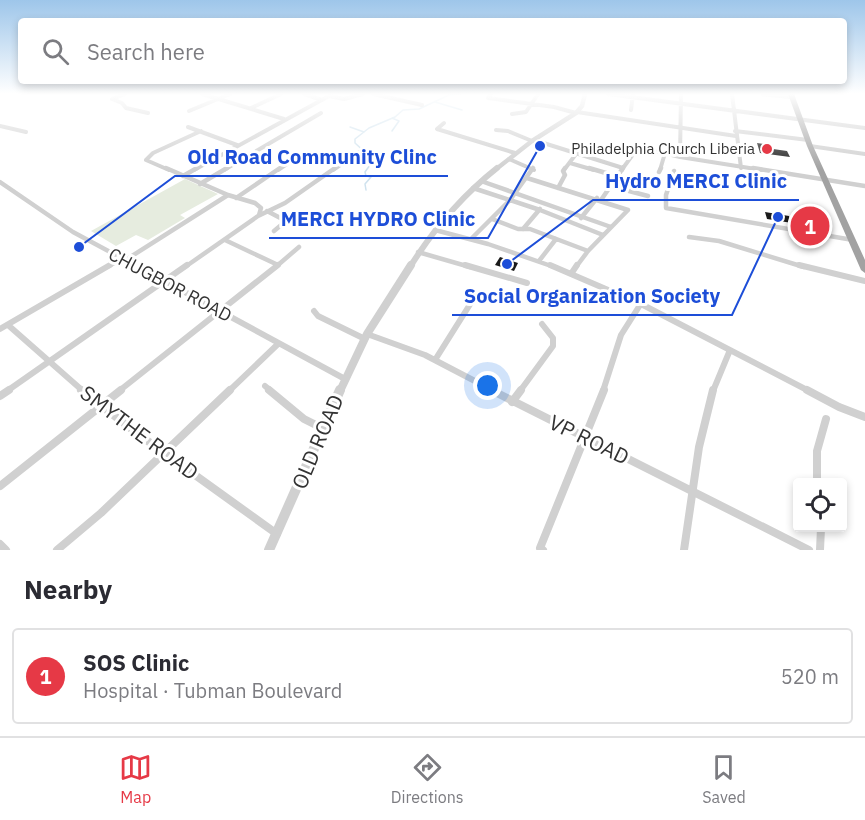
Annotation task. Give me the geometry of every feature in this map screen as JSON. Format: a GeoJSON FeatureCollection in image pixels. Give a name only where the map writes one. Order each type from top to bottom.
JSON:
{"type":"FeatureCollection","features":[{"type":"Feature","properties":{"kind":"highway"},"geometry":{"type":"LineString","coordinates":[[801,120],[865,270]]}},
{"type":"Feature","properties":{"kind":"street"},"geometry":{"type":"LineString","coordinates":[[183,176],[284,120]]}},
{"type":"Feature","properties":{"kind":"street"},"geometry":{"type":"LineString","coordinates":[[200,184],[310,120]]}},
{"type":"Feature","properties":{"kind":"street","name":"OLD ROAD"},"geometry":{"type":"LineString","coordinates":[[269,550],[366,336],[418,252],[480,181],[533,140],[565,120]]}},
{"type":"Feature","properties":{"kind":"street"},"geometry":{"type":"LineString","coordinates":[[624,120],[736,136]]}},
{"type":"Feature","properties":{"kind":"street"},"geometry":{"type":"LineString","coordinates":[[680,157],[682,120]]}},
{"type":"Feature","properties":{"kind":"street"},"geometry":{"type":"LineString","coordinates":[[734,120],[741,168]]}},
{"type":"Feature","properties":{"kind":"street"},"geometry":{"type":"LineString","coordinates":[[801,120],[865,128]]}},
{"type":"Feature","properties":{"kind":"street"},"geometry":{"type":"LineString","coordinates":[[444,123],[437,129],[515,153]]}},
{"type":"Feature","properties":{"kind":"street"},"geometry":{"type":"LineString","coordinates":[[0,126],[26,132]]}},
{"type":"Feature","properties":{"kind":"street"},"geometry":{"type":"LineString","coordinates":[[188,126],[237,145]]}},
{"type":"Feature","properties":{"kind":"street"},"geometry":{"type":"LineString","coordinates":[[496,130],[508,131],[623,168]]}},
{"type":"Feature","properties":{"kind":"street"},"geometry":{"type":"LineString","coordinates":[[201,131],[153,153],[146,160],[200,184],[255,203],[261,208],[258,216]]}},
{"type":"Feature","properties":{"kind":"street"},"geometry":{"type":"LineString","coordinates":[[735,131],[865,154]]}},
{"type":"Feature","properties":{"kind":"street"},"geometry":{"type":"LineString","coordinates":[[576,224],[610,186],[638,149],[649,148],[680,157],[741,168],[865,186]]}},
{"type":"Feature","properties":{"kind":"street"},"geometry":{"type":"LineString","coordinates":[[0,396],[258,216],[285,203],[359,152]]}},
{"type":"Feature","properties":{"kind":"street"},"geometry":{"type":"LineString","coordinates":[[659,172],[663,166],[665,153]]}},
{"type":"Feature","properties":{"kind":"street"},"geometry":{"type":"LineString","coordinates":[[558,188],[565,175],[563,171],[576,154]]}},
{"type":"Feature","properties":{"kind":"street"},"geometry":{"type":"LineString","coordinates":[[472,238],[510,200],[535,169],[509,159]]}},
{"type":"Feature","properties":{"kind":"street"},"geometry":{"type":"LineString","coordinates":[[236,198],[293,160]]}},
{"type":"Feature","properties":{"kind":"street"},"geometry":{"type":"LineString","coordinates":[[570,164],[616,176]]}},
{"type":"Feature","properties":{"kind":"street"},"geometry":{"type":"LineString","coordinates":[[674,171],[666,195],[666,208],[853,240]]}},
{"type":"Feature","properties":{"kind":"street"},"geometry":{"type":"LineString","coordinates":[[527,178],[628,210],[588,251],[571,274]]}},
{"type":"Feature","properties":{"kind":"street"},"geometry":{"type":"LineString","coordinates":[[480,181],[611,227]]}},
{"type":"Feature","properties":{"kind":"street","name":"CHUGBOR ROAD"},"geometry":{"type":"LineString","coordinates":[[0,182],[73,232],[345,379]]}},
{"type":"Feature","properties":{"kind":"street"},"geometry":{"type":"LineString","coordinates":[[610,186],[648,196]]}},
{"type":"Feature","properties":{"kind":"street"},"geometry":{"type":"LineString","coordinates":[[473,188],[540,210],[603,235]]}},
{"type":"Feature","properties":{"kind":"street"},"geometry":{"type":"LineString","coordinates":[[0,330],[123,260],[228,195]]}},
{"type":"Feature","properties":{"kind":"street"},"geometry":{"type":"LineString","coordinates":[[522,230],[545,203]]}},
{"type":"Feature","properties":{"kind":"street"},"geometry":{"type":"LineString","coordinates":[[267,211],[286,221],[274,231]]}},
{"type":"Feature","properties":{"kind":"street"},"geometry":{"type":"LineString","coordinates":[[492,219],[522,230],[530,229],[588,251]]}},
{"type":"Feature","properties":{"kind":"street"},"geometry":{"type":"LineString","coordinates":[[435,230],[472,238],[571,274],[640,305],[865,417]]}},
{"type":"Feature","properties":{"kind":"street"},"geometry":{"type":"LineString","coordinates":[[689,237],[719,241],[818,271],[865,281]]}},
{"type":"Feature","properties":{"kind":"street"},"geometry":{"type":"LineString","coordinates":[[539,261],[556,239]]}},
{"type":"Feature","properties":{"kind":"street"},"geometry":{"type":"LineString","coordinates":[[225,240],[278,265]]}},
{"type":"Feature","properties":{"kind":"street"},"geometry":{"type":"LineString","coordinates":[[0,486],[299,247]]}},
{"type":"Feature","properties":{"kind":"street"},"geometry":{"type":"LineString","coordinates":[[418,252],[527,283]]}},
{"type":"Feature","properties":{"kind":"street"},"geometry":{"type":"LineString","coordinates":[[435,360],[474,298]]}},
{"type":"Feature","properties":{"kind":"street"},"geometry":{"type":"LineString","coordinates":[[543,550],[540,548],[608,379],[621,335],[640,305]]}},
{"type":"Feature","properties":{"kind":"street","name":"VP ROAD"},"geometry":{"type":"LineString","coordinates":[[314,311],[318,316],[366,336],[380,336],[435,360],[512,402],[809,550]]}},
{"type":"Feature","properties":{"kind":"street"},"geometry":{"type":"LineString","coordinates":[[512,402],[554,346],[554,338],[542,324]]}},
{"type":"Feature","properties":{"kind":"street","name":"SMYTHE ROAD"},"geometry":{"type":"LineString","coordinates":[[8,325],[48,364],[164,453],[277,534]]}},
{"type":"Feature","properties":{"kind":"street"},"geometry":{"type":"LineString","coordinates":[[57,550],[101,513],[278,344]]}},
{"type":"Feature","properties":{"kind":"street"},"geometry":{"type":"LineString","coordinates":[[684,550],[707,409],[716,375],[730,350]]}},
{"type":"Feature","properties":{"kind":"street"},"geometry":{"type":"LineString","coordinates":[[265,386],[304,419],[324,429]]}},
{"type":"Feature","properties":{"kind":"street"},"geometry":{"type":"LineString","coordinates":[[817,478],[817,451],[826,419]]}},
{"type":"Feature","properties":{"kind":"street"},"geometry":{"type":"LineString","coordinates":[[820,550],[821,532]]}},
{"type":"Feature","properties":{"kind":"street"},"geometry":{"type":"LineString","coordinates":[[0,544],[6,550]]}},
{"type":"Feature","properties":{"kind":"shaded area"},"geometry":{"type":"Polygon","coordinates":[[[185,179],[218,194],[180,215],[185,218],[148,240],[136,235],[116,246],[91,231],[185,179]]]}},
{"type":"Feature","properties":{"kind":"building","name":"Philadelphia Church Liberia"},"geometry":{"type":"Polygon","coordinates":[[[757,143],[764,144],[766,148],[787,151],[790,157],[760,153],[757,143]]]}},
{"type":"Feature","properties":{"kind":"building"},"geometry":{"type":"Polygon","coordinates":[[[765,212],[789,216],[792,223],[767,219],[765,212]]]}},
{"type":"Feature","properties":{"kind":"building"},"geometry":{"type":"Polygon","coordinates":[[[500,257],[518,263],[514,271],[495,265],[500,257]]]}},
{"type":"Feature","properties":{"kind":"waterway"},"geometry":{"type":"LineString","coordinates":[[364,132],[389,120]]}},
{"type":"Feature","properties":{"kind":"waterway"},"geometry":{"type":"LineString","coordinates":[[392,131],[399,121],[396,120]]}},
{"type":"Feature","properties":{"kind":"waterway"},"geometry":{"type":"LineString","coordinates":[[350,127],[364,132]]}},
{"type":"Feature","properties":{"kind":"waterway"},"geometry":{"type":"LineString","coordinates":[[364,132],[355,139],[355,143],[369,156],[370,165],[365,172],[366,176],[371,177],[365,184],[366,190]]}},
{"type":"Feature","properties":{"kind":"place","name":"MERCI HYDRO Clinic"},"geometry":{"type":"Point","coordinates":[540,146]}},
{"type":"Feature","properties":{"kind":"place","name":"Philadelphia Church Liberia"},"geometry":{"type":"Point","coordinates":[767,149]}},
{"type":"Feature","properties":{"kind":"place","name":"Social Organization Society"},"geometry":{"type":"Point","coordinates":[778,217]}},
{"type":"Feature","properties":{"kind":"place","name":"SOS Clinic"},"geometry":{"type":"Point","coordinates":[810,226]}},
{"type":"Feature","properties":{"kind":"place","name":"Old Road Community Clinc"},"geometry":{"type":"Point","coordinates":[79,247]}},
{"type":"Feature","properties":{"kind":"place","name":"Hydro MERCI Clinic"},"geometry":{"type":"Point","coordinates":[507,264]}}]}
